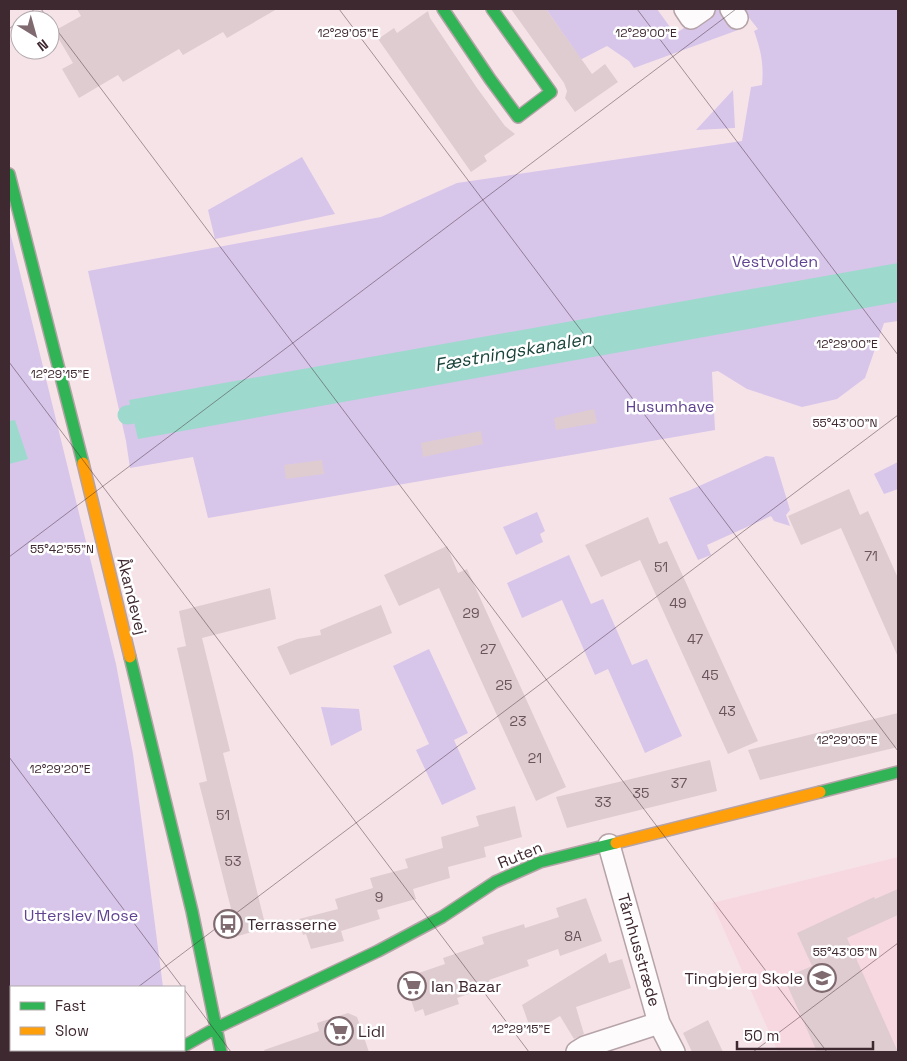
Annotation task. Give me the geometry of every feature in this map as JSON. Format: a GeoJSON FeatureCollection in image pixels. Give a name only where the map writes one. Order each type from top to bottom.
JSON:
{"type":"FeatureCollection","features":[{"type":"Feature","properties":{"kind":"street"},"geometry":{"type":"LineString","coordinates":[[443,9],[518,117],[551,92],[492,9]]}},
{"type":"Feature","properties":{"kind":"street"},"geometry":{"type":"LineString","coordinates":[[685,9],[692,18],[704,9]]}},
{"type":"Feature","properties":{"kind":"street","name":"Åkandevej"},"geometry":{"type":"LineString","coordinates":[[9,174],[85,472],[192,911],[216,1028]]}},
{"type":"Feature","properties":{"kind":"street","name":"Ruten"},"geometry":{"type":"LineString","coordinates":[[185,1045],[216,1028],[378,951],[442,917],[494,882],[540,862],[898,772]]}},
{"type":"Feature","properties":{"kind":"street","name":"Tårnhusstræde"},"geometry":{"type":"LineString","coordinates":[[609,845],[659,1023],[674,1052]]}},
{"type":"Feature","properties":{"kind":"street"},"geometry":{"type":"LineString","coordinates":[[578,1052],[585,1047],[659,1023]]}},
{"type":"Feature","properties":{"kind":"street"},"geometry":{"type":"LineString","coordinates":[[216,1028],[221,1052]]}},
{"type":"Feature","properties":{"kind":"shaded area","name":"Tingbjerg Skole"},"geometry":{"type":"Polygon","coordinates":[[[898,857],[898,1052],[778,1052],[712,903],[898,857]]]}},
{"type":"Feature","properties":{"kind":"green space"},"geometry":{"type":"Polygon","coordinates":[[[546,9],[657,9],[675,34],[712,9],[724,9],[738,30],[634,68],[629,61],[607,46],[578,61],[576,52],[546,9]]]}},
{"type":"Feature","properties":{"kind":"green space","name":"Vestvolden"},"geometry":{"type":"Polygon","coordinates":[[[742,9],[898,9],[898,321],[884,323],[865,378],[837,399],[802,407],[747,389],[718,371],[712,372],[715,430],[208,518],[193,457],[130,468],[126,441],[88,271],[381,217],[457,183],[742,141],[751,87],[762,85],[763,71],[754,31],[758,29],[742,9]]]}},
{"type":"Feature","properties":{"kind":"green space"},"geometry":{"type":"Polygon","coordinates":[[[733,90],[735,128],[696,130],[733,90]]]}},
{"type":"Feature","properties":{"kind":"green space"},"geometry":{"type":"Polygon","coordinates":[[[302,157],[335,214],[215,239],[208,210],[302,157]]]}},
{"type":"Feature","properties":{"kind":"green space","name":"Utterslev Mose"},"geometry":{"type":"Polygon","coordinates":[[[9,228],[116,664],[133,754],[163,986],[10,986],[10,1051],[120,1051],[9,1052],[9,228]]]}},
{"type":"Feature","properties":{"kind":"green space"},"geometry":{"type":"Polygon","coordinates":[[[766,456],[774,457],[790,510],[786,515],[790,526],[774,521],[771,516],[707,545],[711,555],[698,560],[669,498],[766,456]]]}},
{"type":"Feature","properties":{"kind":"green space"},"geometry":{"type":"Polygon","coordinates":[[[898,462],[898,489],[884,494],[874,474],[898,462]]]}},
{"type":"Feature","properties":{"kind":"green space"},"geometry":{"type":"Polygon","coordinates":[[[537,512],[545,531],[540,534],[543,542],[516,555],[503,527],[537,512]]]}},
{"type":"Feature","properties":{"kind":"green space"},"geometry":{"type":"Polygon","coordinates":[[[569,555],[591,604],[603,599],[632,665],[647,659],[682,736],[645,753],[608,669],[595,675],[562,600],[522,618],[507,583],[569,555]]]}},
{"type":"Feature","properties":{"kind":"green space"},"geometry":{"type":"Polygon","coordinates":[[[429,649],[468,733],[454,740],[476,789],[442,805],[416,750],[429,744],[393,666],[429,649]]]}},
{"type":"Feature","properties":{"kind":"green space"},"geometry":{"type":"Polygon","coordinates":[[[321,707],[359,709],[362,730],[331,746],[321,707]]]}},
{"type":"Feature","properties":{"kind":"water"},"geometry":{"type":"Polygon","coordinates":[[[898,263],[898,302],[138,439],[129,400],[898,263]]]}},
{"type":"Feature","properties":{"kind":"water"},"geometry":{"type":"Polygon","coordinates":[[[15,420],[28,459],[9,464],[9,421],[15,420]]]}},
{"type":"Feature","properties":{"kind":"building"},"geometry":{"type":"Polygon","coordinates":[[[77,9],[277,9],[227,38],[223,32],[183,55],[179,49],[123,82],[118,75],[79,98],[62,69],[73,63],[60,41],[60,28],[81,16],[77,9]]]}},
{"type":"Feature","properties":{"kind":"building"},"geometry":{"type":"Polygon","coordinates":[[[511,9],[546,9],[592,74],[605,64],[618,82],[575,112],[565,98],[567,91],[564,83],[511,9]]]}},
{"type":"Feature","properties":{"kind":"building"},"geometry":{"type":"Polygon","coordinates":[[[428,11],[430,18],[477,88],[505,126],[515,134],[484,156],[487,161],[471,172],[378,39],[394,28],[397,33],[428,11]]]}},
{"type":"Feature","properties":{"kind":"building"},"geometry":{"type":"Polygon","coordinates":[[[594,409],[597,423],[556,430],[554,418],[594,409]]]}},
{"type":"Feature","properties":{"kind":"building"},"geometry":{"type":"Polygon","coordinates":[[[481,431],[483,444],[423,457],[421,443],[481,431]]]}},
{"type":"Feature","properties":{"kind":"building"},"geometry":{"type":"Polygon","coordinates":[[[322,460],[324,474],[286,479],[284,465],[322,460]]]}},
{"type":"Feature","properties":{"kind":"building"},"geometry":{"type":"Polygon","coordinates":[[[849,489],[860,515],[868,511],[898,578],[898,657],[841,528],[801,545],[788,516],[849,489]]]}},
{"type":"Feature","properties":{"kind":"building"},"geometry":{"type":"Polygon","coordinates":[[[648,517],[659,544],[667,541],[758,741],[728,754],[640,560],[601,577],[585,545],[648,517]]]}},
{"type":"Feature","properties":{"kind":"building"},"geometry":{"type":"Polygon","coordinates":[[[447,546],[458,573],[467,569],[566,787],[536,801],[439,588],[399,606],[384,575],[447,546]]]}},
{"type":"Feature","properties":{"kind":"building"},"geometry":{"type":"Polygon","coordinates":[[[270,588],[276,619],[202,638],[230,751],[223,753],[266,928],[238,936],[199,783],[207,781],[177,648],[186,646],[179,611],[270,588]]]}},
{"type":"Feature","properties":{"kind":"building"},"geometry":{"type":"Polygon","coordinates":[[[381,605],[392,633],[290,675],[277,647],[297,639],[321,635],[320,630],[381,605]]]}},
{"type":"Feature","properties":{"kind":"building"},"geometry":{"type":"Polygon","coordinates":[[[898,713],[898,747],[760,780],[748,750],[898,713]]]}},
{"type":"Feature","properties":{"kind":"building"},"geometry":{"type":"Polygon","coordinates":[[[710,760],[717,791],[567,828],[556,797],[710,760]]]}},
{"type":"Feature","properties":{"kind":"building"},"geometry":{"type":"Polygon","coordinates":[[[515,806],[522,837],[484,847],[486,857],[448,867],[450,878],[413,889],[416,899],[377,910],[380,919],[341,931],[344,941],[311,949],[306,934],[303,935],[299,919],[338,909],[335,899],[373,888],[370,878],[408,868],[405,859],[443,848],[441,837],[479,826],[476,816],[515,806]]]}},
{"type":"Feature","properties":{"kind":"building"},"geometry":{"type":"Polygon","coordinates":[[[898,889],[898,915],[847,938],[898,1052],[817,1052],[784,978],[812,966],[797,933],[874,897],[875,899],[898,889]]]}},
{"type":"Feature","properties":{"kind":"building"},"geometry":{"type":"Polygon","coordinates":[[[586,898],[602,941],[560,956],[558,949],[527,960],[529,966],[489,980],[491,986],[457,998],[459,1004],[425,1016],[423,1009],[415,1012],[404,978],[445,964],[443,958],[484,944],[482,937],[524,924],[525,928],[559,917],[556,908],[586,898]]]}},
{"type":"Feature","properties":{"kind":"building"},"geometry":{"type":"Polygon","coordinates":[[[606,953],[609,963],[622,959],[631,988],[576,1007],[584,1034],[574,1039],[560,1016],[532,1033],[522,1005],[606,953]]]}},
{"type":"Feature","properties":{"kind":"building"},"geometry":{"type":"Polygon","coordinates":[[[348,1013],[357,1017],[369,1052],[265,1052],[264,1050],[319,1031],[317,1023],[348,1013]]]}},
{"type":"Feature","properties":{"kind":"building"},"geometry":{"type":"Polygon","coordinates":[[[708,1020],[723,1052],[692,1052],[683,1033],[708,1020]]]}},
{"type":"Feature","properties":{"kind":"waterway","name":"Fæstningskanalen"},"geometry":{"type":"LineString","coordinates":[[127,415],[158,410]]}},
{"type":"Feature","properties":{"kind":"traffic: fast"},"geometry":{"type":"LineString","coordinates":[[443,9],[518,117],[551,92],[492,9]]}},
{"type":"Feature","properties":{"kind":"traffic: fast"},"geometry":{"type":"LineString","coordinates":[[9,174],[83,463]]}},
{"type":"Feature","properties":{"kind":"traffic: fast"},"geometry":{"type":"LineString","coordinates":[[130,657],[192,911],[221,1052]]}},
{"type":"Feature","properties":{"kind":"traffic: fast"},"geometry":{"type":"LineString","coordinates":[[820,792],[898,772]]}},
{"type":"Feature","properties":{"kind":"traffic: fast"},"geometry":{"type":"LineString","coordinates":[[185,1045],[216,1028],[378,951],[442,917],[495,882],[540,862],[616,843]]}},
{"type":"Feature","properties":{"kind":"traffic: slow"},"geometry":{"type":"LineString","coordinates":[[83,463],[130,657]]}},
{"type":"Feature","properties":{"kind":"traffic: slow"},"geometry":{"type":"LineString","coordinates":[[616,843],[820,792]]}},
{"type":"Feature","properties":{"kind":"place","name":"Terrasserne"},"geometry":{"type":"Point","coordinates":[228,924]}},
{"type":"Feature","properties":{"kind":"place","name":"Tingbjerg Skole"},"geometry":{"type":"Point","coordinates":[822,978]}},
{"type":"Feature","properties":{"kind":"place","name":"Ian Bazar"},"geometry":{"type":"Point","coordinates":[412,986]}},
{"type":"Feature","properties":{"kind":"place","name":"Lidl"},"geometry":{"type":"Point","coordinates":[339,1031]}},
{"type":"Feature","properties":{"kind":"park label","name":"Husumhave"},"geometry":{"type":"Point","coordinates":[670,406]}}]}
